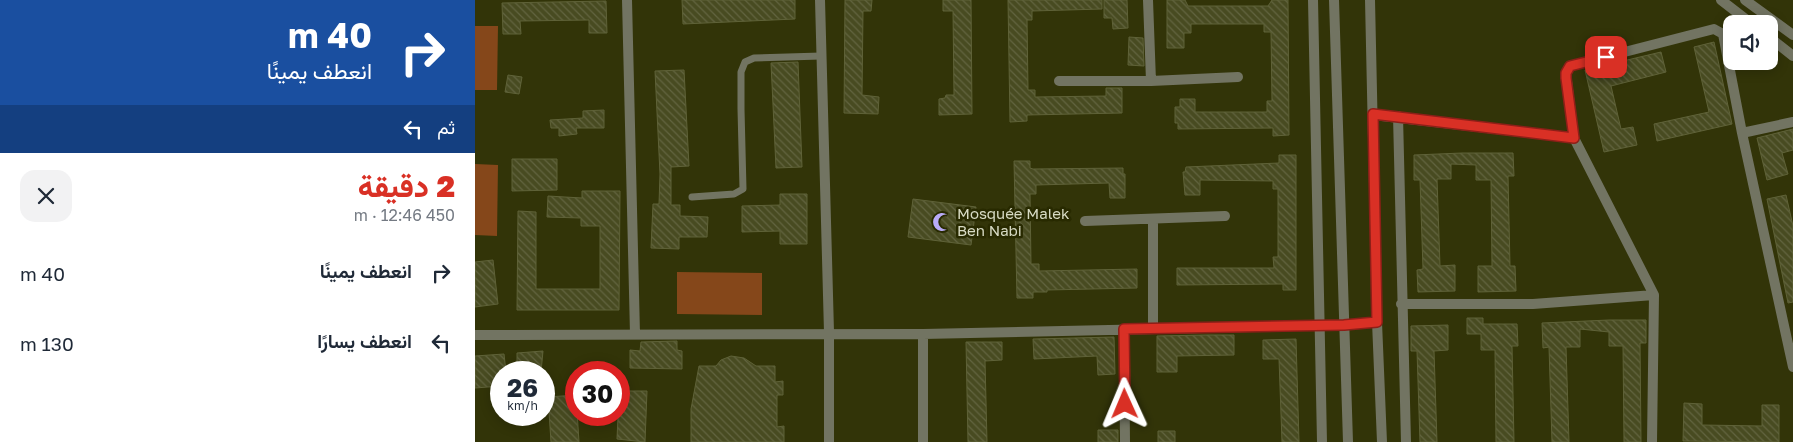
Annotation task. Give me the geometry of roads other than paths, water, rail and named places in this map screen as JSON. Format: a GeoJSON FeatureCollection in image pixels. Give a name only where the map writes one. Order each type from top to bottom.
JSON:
{"type":"FeatureCollection","features":[{"type":"Feature","properties":{"kind":"street"},"geometry":{"type":"LineString","coordinates":[[627,0],[635,334]]}},
{"type":"Feature","properties":{"kind":"street"},"geometry":{"type":"LineString","coordinates":[[820,0],[829,332],[829,442]]}},
{"type":"Feature","properties":{"kind":"street"},"geometry":{"type":"LineString","coordinates":[[1148,0],[1151,81]]}},
{"type":"Feature","properties":{"kind":"street"},"geometry":{"type":"LineString","coordinates":[[1313,0],[1322,442]]}},
{"type":"Feature","properties":{"kind":"street"},"geometry":{"type":"LineString","coordinates":[[1335,0],[1348,442]]}},
{"type":"Feature","properties":{"kind":"street"},"geometry":{"type":"LineString","coordinates":[[1370,0],[1377,322],[1382,442]]}},
{"type":"Feature","properties":{"kind":"street"},"geometry":{"type":"LineString","coordinates":[[1721,0],[1740,15]]}},
{"type":"Feature","properties":{"kind":"street"},"geometry":{"type":"LineString","coordinates":[[1745,0],[1793,35]]}},
{"type":"Feature","properties":{"kind":"street"},"geometry":{"type":"LineString","coordinates":[[1652,442],[1654,295],[1574,138],[1566,78],[1566,73],[1570,66],[1714,29],[1723,34],[1742,133],[1793,367]]}},
{"type":"Feature","properties":{"kind":"street"},"geometry":{"type":"LineString","coordinates":[[1778,44],[1793,56]]}},
{"type":"Feature","properties":{"kind":"street"},"geometry":{"type":"LineString","coordinates":[[1059,81],[1151,81],[1238,77]]}},
{"type":"Feature","properties":{"kind":"street"},"geometry":{"type":"LineString","coordinates":[[1373,114],[1574,138]]}},
{"type":"Feature","properties":{"kind":"street"},"geometry":{"type":"LineString","coordinates":[[1398,116],[1401,304],[1406,442]]}},
{"type":"Feature","properties":{"kind":"street"},"geometry":{"type":"LineString","coordinates":[[1742,133],[1793,122]]}},
{"type":"Feature","properties":{"kind":"street"},"geometry":{"type":"LineString","coordinates":[[1085,221],[1225,216]]}},
{"type":"Feature","properties":{"kind":"street"},"geometry":{"type":"LineString","coordinates":[[1153,219],[1153,329]]}},
{"type":"Feature","properties":{"kind":"street"},"geometry":{"type":"LineString","coordinates":[[1401,304],[1533,304],[1654,295]]}},
{"type":"Feature","properties":{"kind":"street"},"geometry":{"type":"LineString","coordinates":[[475,335],[829,332],[923,334],[1319,324],[1344,325],[1377,322]]}},
{"type":"Feature","properties":{"kind":"street"},"geometry":{"type":"LineString","coordinates":[[1124,329],[1125,442]]}},
{"type":"Feature","properties":{"kind":"street"},"geometry":{"type":"LineString","coordinates":[[923,334],[923,442]]}},
{"type":"Feature","properties":{"kind":"lane"},"geometry":{"type":"LineString","coordinates":[[692,197],[734,194],[743,189],[741,72],[745,62],[754,58],[821,56]]}},
{"type":"Feature","properties":{"kind":"place","name":"Mosquée Malek Ben Nabi"},"geometry":{"type":"Point","coordinates":[942,222]}}]}
